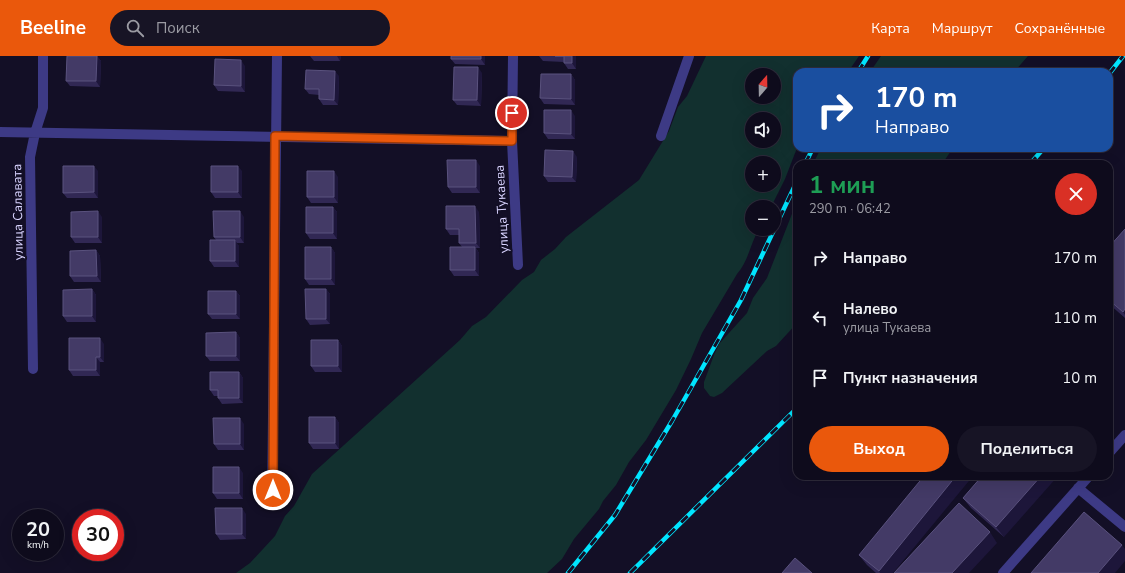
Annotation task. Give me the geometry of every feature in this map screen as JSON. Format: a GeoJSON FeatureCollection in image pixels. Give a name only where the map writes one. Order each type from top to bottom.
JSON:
{"type":"FeatureCollection","features":[{"type":"Feature","properties":{"kind":"street","name":"улица Салавата"},"geometry":{"type":"LineString","coordinates":[[33,369],[30,157],[35,133],[43,108],[43,56]]}},
{"type":"Feature","properties":{"kind":"street"},"geometry":{"type":"LineString","coordinates":[[272,505],[277,56]]}},
{"type":"Feature","properties":{"kind":"street","name":"улица Тукаева"},"geometry":{"type":"LineString","coordinates":[[512,56],[512,141],[518,265]]}},
{"type":"Feature","properties":{"kind":"street"},"geometry":{"type":"LineString","coordinates":[[661,136],[689,56]]}},
{"type":"Feature","properties":{"kind":"street"},"geometry":{"type":"LineString","coordinates":[[0,132],[512,141]]}},
{"type":"Feature","properties":{"kind":"street"},"geometry":{"type":"LineString","coordinates":[[1113,448],[1125,435]]}},
{"type":"Feature","properties":{"kind":"street"},"geometry":{"type":"LineString","coordinates":[[1003,573],[1085,480]]}},
{"type":"Feature","properties":{"kind":"street"},"geometry":{"type":"LineString","coordinates":[[1078,488],[1124,524]]}},
{"type":"Feature","properties":{"kind":"green space"},"geometry":{"type":"Polygon","coordinates":[[[706,56],[859,56],[851,68],[793,68],[793,152],[795,152],[785,179],[781,187],[781,156],[745,156],[745,192],[778,192],[774,200],[745,200],[745,236],[755,236],[747,258],[702,333],[676,390],[646,440],[629,462],[616,485],[603,501],[599,509],[574,539],[562,559],[547,573],[236,573],[250,563],[275,536],[285,516],[294,506],[312,474],[460,340],[472,326],[486,317],[522,280],[534,272],[541,260],[555,249],[566,237],[639,180],[669,131],[678,107],[687,96],[706,56]]]}},
{"type":"Feature","properties":{"kind":"green space"},"geometry":{"type":"Polygon","coordinates":[[[881,56],[1028,56],[1018,68],[873,68],[881,56]]]}},
{"type":"Feature","properties":{"kind":"green space"},"geometry":{"type":"Polygon","coordinates":[[[819,152],[950,152],[945,160],[815,160],[819,152]]]}},
{"type":"Feature","properties":{"kind":"green space"},"geometry":{"type":"Polygon","coordinates":[[[793,211],[793,327],[776,346],[767,351],[722,393],[714,397],[710,396],[704,388],[704,382],[719,344],[747,313],[753,298],[767,278],[793,211]]]}},
{"type":"Feature","properties":{"kind":"building"},"geometry":{"type":"Polygon","coordinates":[[[67,56],[97,56],[96,81],[66,81],[67,56]]]}},
{"type":"Feature","properties":{"kind":"building"},"geometry":{"type":"Polygon","coordinates":[[[451,56],[481,56],[481,59],[451,59],[451,56]]]}},
{"type":"Feature","properties":{"kind":"building"},"geometry":{"type":"Polygon","coordinates":[[[564,56],[572,56],[572,63],[564,63],[564,56]]]}},
{"type":"Feature","properties":{"kind":"building"},"geometry":{"type":"Polygon","coordinates":[[[215,59],[241,60],[241,86],[214,85],[215,59]]]}},
{"type":"Feature","properties":{"kind":"building"},"geometry":{"type":"Polygon","coordinates":[[[454,67],[478,67],[477,100],[453,100],[454,67]]]}},
{"type":"Feature","properties":{"kind":"building"},"geometry":{"type":"Polygon","coordinates":[[[306,70],[335,71],[334,100],[319,99],[319,89],[305,89],[306,70]]]}},
{"type":"Feature","properties":{"kind":"building"},"geometry":{"type":"Polygon","coordinates":[[[541,74],[571,74],[571,99],[540,98],[541,74]]]}},
{"type":"Feature","properties":{"kind":"building"},"geometry":{"type":"Polygon","coordinates":[[[544,110],[571,110],[571,134],[544,133],[544,110]]]}},
{"type":"Feature","properties":{"kind":"building"},"geometry":{"type":"Polygon","coordinates":[[[545,150],[573,151],[572,177],[544,176],[545,150]]]}},
{"type":"Feature","properties":{"kind":"building"},"geometry":{"type":"Polygon","coordinates":[[[447,160],[476,160],[476,187],[448,187],[447,160]]]}},
{"type":"Feature","properties":{"kind":"building"},"geometry":{"type":"Polygon","coordinates":[[[63,166],[94,166],[94,192],[63,193],[63,166]]]}},
{"type":"Feature","properties":{"kind":"building"},"geometry":{"type":"Polygon","coordinates":[[[211,166],[238,166],[238,192],[211,192],[211,166]]]}},
{"type":"Feature","properties":{"kind":"building"},"geometry":{"type":"Polygon","coordinates":[[[307,171],[334,171],[334,197],[307,197],[307,171]]]}},
{"type":"Feature","properties":{"kind":"building"},"geometry":{"type":"Polygon","coordinates":[[[446,206],[475,206],[476,243],[459,243],[459,229],[446,229],[446,206]]]}},
{"type":"Feature","properties":{"kind":"building"},"geometry":{"type":"Polygon","coordinates":[[[306,207],[333,207],[333,233],[306,233],[306,207]]]}},
{"type":"Feature","properties":{"kind":"building"},"geometry":{"type":"Polygon","coordinates":[[[98,211],[98,237],[71,237],[71,212],[98,211]]]}},
{"type":"Feature","properties":{"kind":"building"},"geometry":{"type":"Polygon","coordinates":[[[213,211],[240,211],[240,237],[214,237],[213,211]]]}},
{"type":"Feature","properties":{"kind":"building"},"geometry":{"type":"Polygon","coordinates":[[[1125,229],[1125,309],[1123,312],[1113,303],[1113,242],[1125,229]]]}},
{"type":"Feature","properties":{"kind":"building"},"geometry":{"type":"Polygon","coordinates":[[[210,240],[235,240],[235,261],[210,261],[210,240]]]}},
{"type":"Feature","properties":{"kind":"building"},"geometry":{"type":"Polygon","coordinates":[[[305,247],[331,247],[331,279],[305,279],[305,247]]]}},
{"type":"Feature","properties":{"kind":"building"},"geometry":{"type":"Polygon","coordinates":[[[450,247],[475,247],[475,270],[450,270],[450,247]]]}},
{"type":"Feature","properties":{"kind":"building"},"geometry":{"type":"Polygon","coordinates":[[[96,250],[97,276],[70,276],[70,251],[96,250]]]}},
{"type":"Feature","properties":{"kind":"building"},"geometry":{"type":"Polygon","coordinates":[[[92,289],[92,316],[63,316],[63,290],[92,289]]]}},
{"type":"Feature","properties":{"kind":"building"},"geometry":{"type":"Polygon","coordinates":[[[305,289],[326,289],[326,319],[306,319],[305,289]]]}},
{"type":"Feature","properties":{"kind":"building"},"geometry":{"type":"Polygon","coordinates":[[[208,291],[236,291],[236,314],[208,314],[208,291]]]}},
{"type":"Feature","properties":{"kind":"building"},"geometry":{"type":"Polygon","coordinates":[[[236,332],[236,356],[206,356],[206,333],[236,332]]]}},
{"type":"Feature","properties":{"kind":"building"},"geometry":{"type":"Polygon","coordinates":[[[69,338],[100,338],[100,357],[96,357],[96,370],[69,370],[69,338]]]}},
{"type":"Feature","properties":{"kind":"building"},"geometry":{"type":"Polygon","coordinates":[[[311,340],[338,340],[338,366],[311,366],[311,340]]]}},
{"type":"Feature","properties":{"kind":"building"},"geometry":{"type":"Polygon","coordinates":[[[210,372],[239,372],[239,398],[218,398],[218,390],[210,390],[210,372]]]}},
{"type":"Feature","properties":{"kind":"building"},"geometry":{"type":"Polygon","coordinates":[[[309,417],[335,417],[335,443],[309,443],[309,417]]]}},
{"type":"Feature","properties":{"kind":"building"},"geometry":{"type":"Polygon","coordinates":[[[213,418],[240,418],[240,444],[214,444],[213,418]]]}},
{"type":"Feature","properties":{"kind":"building"},"geometry":{"type":"Polygon","coordinates":[[[213,467],[239,467],[239,493],[213,493],[213,467]]]}},
{"type":"Feature","properties":{"kind":"building"},"geometry":{"type":"Polygon","coordinates":[[[921,480],[953,480],[879,571],[859,555],[921,480]]]}},
{"type":"Feature","properties":{"kind":"building"},"geometry":{"type":"Polygon","coordinates":[[[979,480],[1037,480],[996,527],[963,498],[979,480]]]}},
{"type":"Feature","properties":{"kind":"building"},"geometry":{"type":"Polygon","coordinates":[[[959,503],[990,532],[952,573],[894,573],[959,503]]]}},
{"type":"Feature","properties":{"kind":"building"},"geometry":{"type":"Polygon","coordinates":[[[215,508],[242,508],[242,534],[216,534],[215,508]]]}},
{"type":"Feature","properties":{"kind":"building"},"geometry":{"type":"Polygon","coordinates":[[[1084,512],[1122,545],[1098,573],[1031,573],[1084,512]]]}},
{"type":"Feature","properties":{"kind":"building"},"geometry":{"type":"Polygon","coordinates":[[[795,558],[812,573],[782,573],[795,558]]]}},
{"type":"Feature","properties":{"kind":"railway"},"geometry":{"type":"LineString","coordinates":[[860,68],[868,56]]}},
{"type":"Feature","properties":{"kind":"railway"},"geometry":{"type":"LineString","coordinates":[[1113,69],[1123,56]]}},
{"type":"Feature","properties":{"kind":"railway"},"geometry":{"type":"LineString","coordinates":[[807,160],[811,152]]}},
{"type":"Feature","properties":{"kind":"railway"},"geometry":{"type":"LineString","coordinates":[[1034,160],[1040,152]]}},
{"type":"Feature","properties":{"kind":"railway"},"geometry":{"type":"LineString","coordinates":[[568,573],[615,515],[672,421],[741,300],[793,190]]}},
{"type":"Feature","properties":{"kind":"railway"},"geometry":{"type":"LineString","coordinates":[[630,573],[793,412]]}},
{"type":"Feature","properties":{"kind":"route"},"geometry":{"type":"LineString","coordinates":[[273,490],[275,136],[512,141],[512,113]]}}]}
